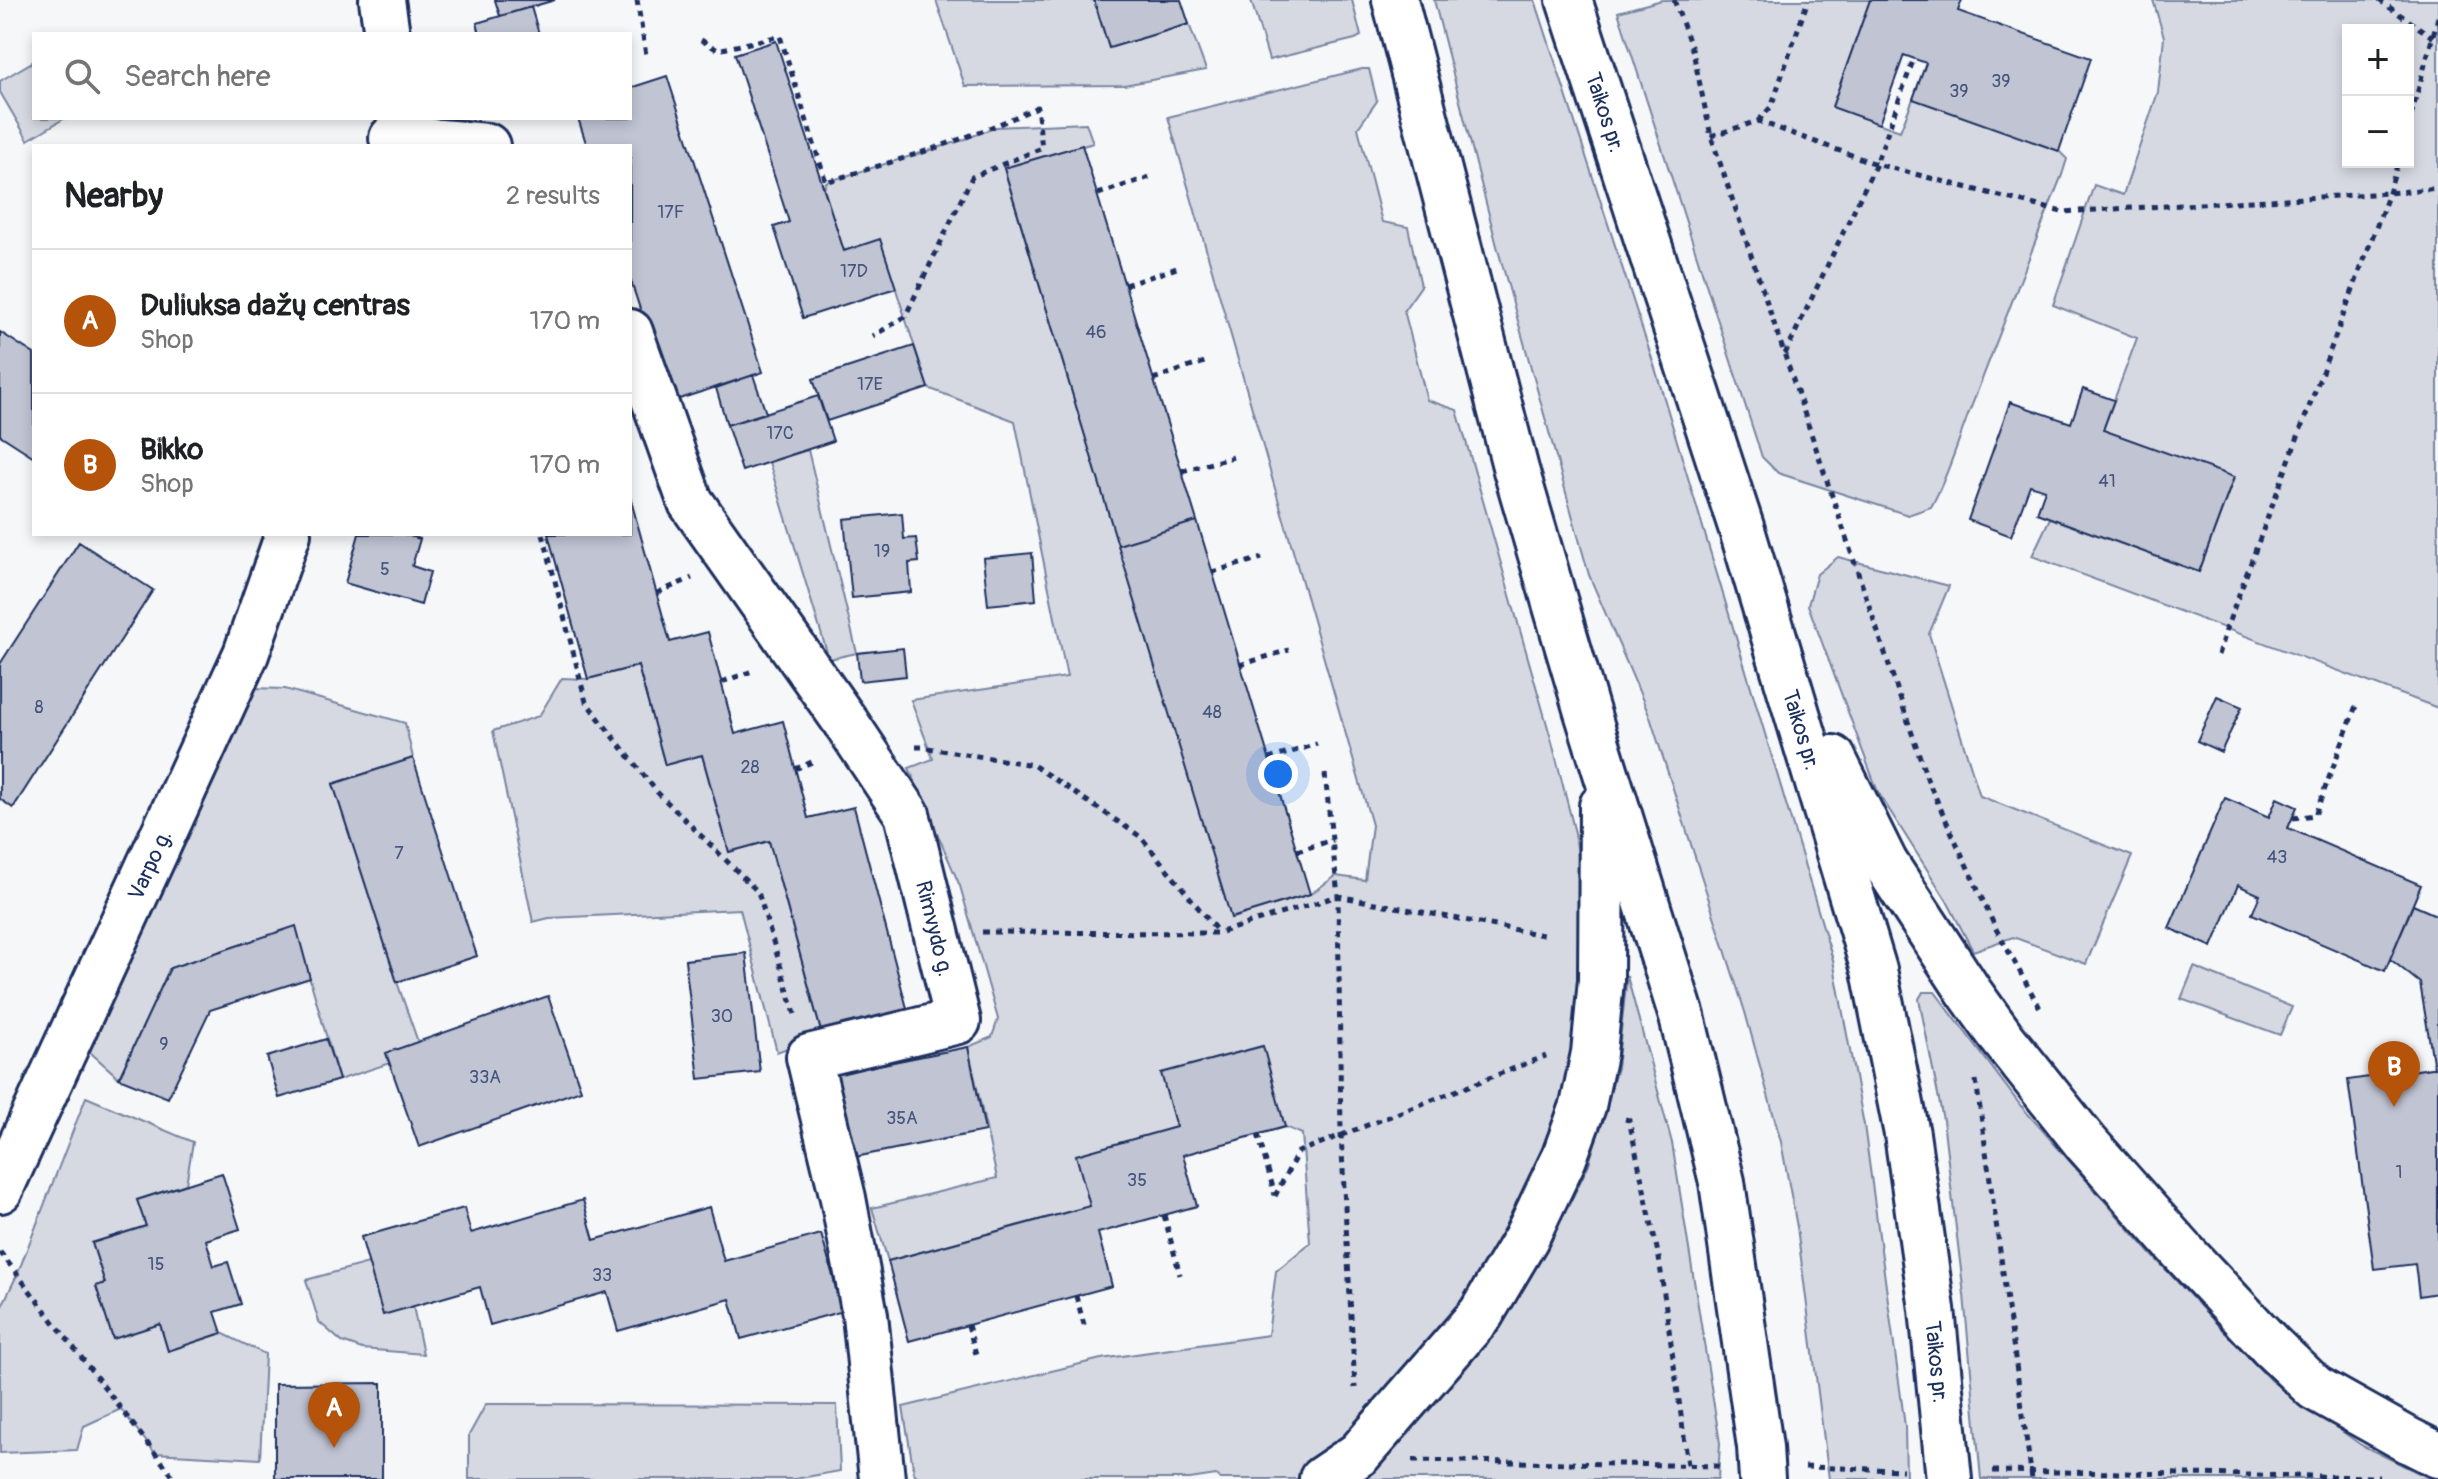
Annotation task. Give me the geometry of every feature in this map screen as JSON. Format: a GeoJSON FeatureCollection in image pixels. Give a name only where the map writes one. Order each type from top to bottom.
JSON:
{"type":"FeatureCollection","features":[{"type":"Feature","properties":{"kind":"main road"},"geometry":{"type":"LineString","coordinates":[[382,0],[387,32]]}},
{"type":"Feature","properties":{"kind":"main road"},"geometry":{"type":"LineString","coordinates":[[1395,0],[1516,470],[1682,1017],[1722,1182],[1762,1472]]}},
{"type":"Feature","properties":{"kind":"main road","name":"Taikos pr."},"geometry":{"type":"LineString","coordinates":[[1569,0],[1781,657],[1874,970],[1909,1149],[1932,1309],[1948,1475]]}},
{"type":"Feature","properties":{"kind":"main road"},"geometry":{"type":"LineString","coordinates":[[391,134],[471,144]]}},
{"type":"Feature","properties":{"kind":"main road","name":"Rimvydo g."},"geometry":{"type":"LineString","coordinates":[[632,338],[690,501],[907,814],[938,939],[958,1021],[809,1057]]}},
{"type":"Feature","properties":{"kind":"main road","name":"Varpo g."},"geometry":{"type":"LineString","coordinates":[[0,1190],[246,654],[287,536]]}},
{"type":"Feature","properties":{"kind":"main road"},"geometry":{"type":"LineString","coordinates":[[1781,657],[1885,863],[2003,1039],[2086,1143],[2183,1252],[2315,1388],[2438,1455]]}},
{"type":"Feature","properties":{"kind":"main road"},"geometry":{"type":"LineString","coordinates":[[1322,1479],[1359,1454],[1481,1314],[1526,1238],[1564,1158],[1583,1106],[1594,1053],[1601,980],[1601,756]]}},
{"type":"Feature","properties":{"kind":"main road"},"geometry":{"type":"LineString","coordinates":[[809,1057],[843,1198],[865,1315],[882,1479]]}},
{"type":"Feature","properties":{"kind":"path"},"geometry":{"type":"LineString","coordinates":[[637,0],[646,55]]}},
{"type":"Feature","properties":{"kind":"path"},"geometry":{"type":"LineString","coordinates":[[1674,0],[1693,52],[1711,136],[1928,781],[1996,929],[2040,1008]]}},
{"type":"Feature","properties":{"kind":"path"},"geometry":{"type":"LineString","coordinates":[[1711,136],[1758,121],[1771,107],[1808,0]]}},
{"type":"Feature","properties":{"kind":"path"},"geometry":{"type":"LineString","coordinates":[[2379,0],[2436,39]]}},
{"type":"Feature","properties":{"kind":"path"},"geometry":{"type":"LineString","coordinates":[[2414,108],[2436,39],[2438,17]]}},
{"type":"Feature","properties":{"kind":"path"},"geometry":{"type":"LineString","coordinates":[[701,40],[718,50],[780,36],[826,182],[960,141],[1037,107],[1042,148],[972,177],[905,317],[873,336]]}},
{"type":"Feature","properties":{"kind":"path"},"geometry":{"type":"LineString","coordinates":[[1785,354],[1876,164],[1914,58]]}},
{"type":"Feature","properties":{"kind":"path"},"geometry":{"type":"LineString","coordinates":[[1758,121],[1876,164],[2062,212],[2438,188]]}},
{"type":"Feature","properties":{"kind":"path"},"geometry":{"type":"LineString","coordinates":[[2218,655],[2396,168]]}},
{"type":"Feature","properties":{"kind":"path"},"geometry":{"type":"LineString","coordinates":[[1098,194],[1150,177]]}},
{"type":"Feature","properties":{"kind":"path"},"geometry":{"type":"LineString","coordinates":[[1125,285],[1177,268]]}},
{"type":"Feature","properties":{"kind":"path"},"geometry":{"type":"LineString","coordinates":[[1153,379],[1205,362]]}},
{"type":"Feature","properties":{"kind":"path"},"geometry":{"type":"LineString","coordinates":[[1182,471],[1233,457]]}},
{"type":"Feature","properties":{"kind":"path"},"geometry":{"type":"LineString","coordinates":[[544,536],[586,702],[657,792],[758,892],[809,1057]]}},
{"type":"Feature","properties":{"kind":"path"},"geometry":{"type":"LineString","coordinates":[[1212,572],[1262,558]]}},
{"type":"Feature","properties":{"kind":"path"},"geometry":{"type":"LineString","coordinates":[[1240,665],[1289,650]]}},
{"type":"Feature","properties":{"kind":"path"},"geometry":{"type":"LineString","coordinates":[[722,682],[761,668]]}},
{"type":"Feature","properties":{"kind":"path"},"geometry":{"type":"LineString","coordinates":[[2293,818],[2315,815],[2357,703]]}},
{"type":"Feature","properties":{"kind":"path"},"geometry":{"type":"LineString","coordinates":[[1269,759],[1317,744]]}},
{"type":"Feature","properties":{"kind":"path"},"geometry":{"type":"LineString","coordinates":[[866,755],[922,747],[1033,765],[1141,837],[1218,933]]}},
{"type":"Feature","properties":{"kind":"path"},"geometry":{"type":"LineString","coordinates":[[1325,774],[1338,896],[1341,1134],[1355,1388]]}},
{"type":"Feature","properties":{"kind":"path"},"geometry":{"type":"LineString","coordinates":[[1297,851],[1333,840]]}},
{"type":"Feature","properties":{"kind":"path"},"geometry":{"type":"LineString","coordinates":[[938,939],[978,932],[1218,933],[1338,896],[1548,936]]}},
{"type":"Feature","properties":{"kind":"path"},"geometry":{"type":"LineString","coordinates":[[1258,1134],[1275,1196],[1298,1152],[1546,1056]]}},
{"type":"Feature","properties":{"kind":"path"},"geometry":{"type":"LineString","coordinates":[[1974,1066],[2032,1475]]}},
{"type":"Feature","properties":{"kind":"path"},"geometry":{"type":"LineString","coordinates":[[1583,1106],[1629,1120],[1659,1258],[1688,1465]]}},
{"type":"Feature","properties":{"kind":"path"},"geometry":{"type":"LineString","coordinates":[[1164,1215],[1180,1275]]}},
{"type":"Feature","properties":{"kind":"path"},"geometry":{"type":"LineString","coordinates":[[0,1252],[175,1479]]}},
{"type":"Feature","properties":{"kind":"path"},"geometry":{"type":"LineString","coordinates":[[1076,1296],[1085,1328]]}},
{"type":"Feature","properties":{"kind":"path"},"geometry":{"type":"LineString","coordinates":[[968,1325],[977,1358]]}},
{"type":"Feature","properties":{"kind":"path"},"geometry":{"type":"LineString","coordinates":[[1359,1454],[1395,1460],[1688,1465],[1762,1472],[2384,1477]]}},
{"type":"Feature","properties":{"kind":"shaded area"},"geometry":{"type":"Polygon","coordinates":[[[936,0],[1094,0],[1109,48],[1189,24],[1206,70],[1124,85],[965,86],[936,0]]]}},
{"type":"Feature","properties":{"kind":"shaded area"},"geometry":{"type":"Polygon","coordinates":[[[1251,0],[1352,0],[1361,36],[1269,60],[1251,0]]]}},
{"type":"Feature","properties":{"kind":"shaded area"},"geometry":{"type":"Polygon","coordinates":[[[1434,0],[1535,0],[1655,368],[1833,960],[1864,1125],[1905,1426],[1906,1479],[1829,1479],[1797,1227],[1781,1142],[1745,1012],[1650,717],[1589,575],[1497,246],[1434,0]]]}},
{"type":"Feature","properties":{"kind":"shaded area"},"geometry":{"type":"Polygon","coordinates":[[[1662,0],[1870,0],[1832,107],[1900,131],[1913,99],[2059,151],[2067,159],[1931,507],[1908,515],[1778,473],[1762,457],[1618,12],[1662,0]]]}},
{"type":"Feature","properties":{"kind":"shaded area"},"geometry":{"type":"Polygon","coordinates":[[[2153,0],[2438,0],[2438,708],[2032,556],[2050,518],[2199,572],[2234,478],[2103,430],[2137,338],[2053,305],[2094,185],[2123,195],[2158,92],[2164,37],[2153,0]]]}},
{"type":"Feature","properties":{"kind":"shaded area"},"geometry":{"type":"Polygon","coordinates":[[[32,62],[32,120],[62,120],[28,140],[0,92],[0,81],[32,62]]]}},
{"type":"Feature","properties":{"kind":"shaded area"},"geometry":{"type":"Polygon","coordinates":[[[1369,69],[1377,101],[1358,128],[1382,222],[1408,227],[1421,286],[1404,310],[1427,400],[1457,410],[1575,833],[1585,908],[1585,977],[1565,1121],[1472,1304],[1336,1454],[1299,1479],[1220,1479],[1216,1475],[1190,1479],[919,1479],[914,1473],[903,1407],[1101,1359],[1268,1335],[1276,1271],[1310,1243],[1302,1134],[1285,1127],[1262,1046],[1162,1073],[1176,1127],[1090,1206],[888,1261],[872,1208],[997,1178],[968,1047],[992,1037],[998,1019],[960,886],[909,768],[933,759],[911,700],[1067,677],[1015,421],[928,388],[880,240],[844,251],[824,190],[826,182],[996,127],[1086,123],[1093,143],[1004,169],[1232,918],[1310,894],[1336,876],[1365,880],[1372,825],[1168,117],[1369,69]]]}},
{"type":"Feature","properties":{"kind":"shaded area"},"geometry":{"type":"Polygon","coordinates":[[[808,450],[857,653],[829,659],[769,462],[808,450]]]}},
{"type":"Feature","properties":{"kind":"shaded area"},"geometry":{"type":"Polygon","coordinates":[[[1838,557],[1949,586],[1929,634],[1980,796],[2132,856],[2086,964],[2013,937],[1973,951],[1947,901],[1878,792],[1808,605],[1817,574],[1838,557]]]}},
{"type":"Feature","properties":{"kind":"shaded area"},"geometry":{"type":"Polygon","coordinates":[[[638,666],[665,765],[702,755],[729,852],[769,841],[822,1035],[777,1052],[740,909],[549,918],[533,922],[493,731],[539,716],[562,678],[588,679],[638,666]]]}},
{"type":"Feature","properties":{"kind":"shaded area"},"geometry":{"type":"Polygon","coordinates":[[[253,688],[285,689],[405,723],[413,758],[333,784],[418,1042],[386,1053],[390,1063],[339,1080],[295,927],[170,968],[119,1078],[82,1045],[253,688]]]}},
{"type":"Feature","properties":{"kind":"shaded area"},"geometry":{"type":"Polygon","coordinates":[[[2194,967],[2292,1007],[2280,1035],[2181,999],[2194,967]]]}},
{"type":"Feature","properties":{"kind":"shaded area"},"geometry":{"type":"Polygon","coordinates":[[[1627,976],[1672,1143],[1720,1443],[1718,1479],[1352,1479],[1431,1407],[1493,1334],[1549,1246],[1589,1164],[1617,1068],[1627,976]]]}},
{"type":"Feature","properties":{"kind":"shaded area"},"geometry":{"type":"Polygon","coordinates":[[[1923,992],[1935,992],[2021,1106],[2151,1254],[2270,1380],[2361,1445],[2431,1479],[1981,1479],[1964,1295],[1943,1120],[1919,999],[1923,992]]]}},
{"type":"Feature","properties":{"kind":"shaded area"},"geometry":{"type":"Polygon","coordinates":[[[86,1097],[193,1142],[186,1184],[137,1200],[146,1226],[92,1243],[105,1283],[96,1286],[113,1339],[160,1324],[168,1351],[222,1333],[265,1354],[260,1459],[155,1453],[121,1409],[84,1426],[77,1450],[0,1453],[0,1310],[17,1275],[86,1097]]]}},
{"type":"Feature","properties":{"kind":"shaded area"},"geometry":{"type":"Polygon","coordinates":[[[368,1263],[413,1306],[423,1354],[362,1349],[342,1342],[319,1322],[306,1280],[368,1263]]]}},
{"type":"Feature","properties":{"kind":"shaded area"},"geometry":{"type":"Polygon","coordinates":[[[486,1404],[837,1405],[840,1471],[795,1479],[469,1479],[469,1435],[486,1404]]]}},
{"type":"Feature","properties":{"kind":"building"},"geometry":{"type":"Polygon","coordinates":[[[495,0],[555,0],[500,16],[495,0]]]}},
{"type":"Feature","properties":{"kind":"building"},"geometry":{"type":"Polygon","coordinates":[[[1094,0],[1181,0],[1189,24],[1109,48],[1094,0]]]}},
{"type":"Feature","properties":{"kind":"building"},"geometry":{"type":"Polygon","coordinates":[[[1870,0],[1962,0],[1958,11],[2091,58],[2059,151],[1913,99],[1926,63],[1904,55],[1879,124],[1832,107],[1870,0]]]}},
{"type":"Feature","properties":{"kind":"building"},"geometry":{"type":"Polygon","coordinates":[[[531,7],[538,32],[479,32],[477,23],[531,7]]]}},
{"type":"Feature","properties":{"kind":"building"},"geometry":{"type":"Polygon","coordinates":[[[776,41],[844,251],[880,239],[896,288],[803,318],[774,227],[789,222],[735,54],[776,41]]]}},
{"type":"Feature","properties":{"kind":"building"},"geometry":{"type":"Polygon","coordinates":[[[667,76],[763,372],[670,402],[632,284],[632,144],[586,144],[579,120],[632,120],[632,87],[667,76]]]}},
{"type":"Feature","properties":{"kind":"building"},"geometry":{"type":"Polygon","coordinates":[[[1082,145],[1197,521],[1118,545],[1004,168],[1082,145]]]}},
{"type":"Feature","properties":{"kind":"building"},"geometry":{"type":"Polygon","coordinates":[[[0,332],[32,353],[32,456],[0,435],[0,332]]]}},
{"type":"Feature","properties":{"kind":"building"},"geometry":{"type":"Polygon","coordinates":[[[914,346],[928,388],[827,421],[813,379],[914,346]]]}},
{"type":"Feature","properties":{"kind":"building"},"geometry":{"type":"Polygon","coordinates":[[[753,375],[766,413],[727,425],[716,388],[753,375]]]}},
{"type":"Feature","properties":{"kind":"building"},"geometry":{"type":"Polygon","coordinates":[[[2083,389],[2114,400],[2103,430],[2234,477],[2199,572],[2037,513],[2045,490],[2030,485],[2011,536],[1968,520],[2010,402],[2071,423],[2083,389]]]}},
{"type":"Feature","properties":{"kind":"building"},"geometry":{"type":"Polygon","coordinates":[[[818,396],[833,441],[742,471],[727,425],[818,396]]]}},
{"type":"Feature","properties":{"kind":"building"},"geometry":{"type":"Polygon","coordinates":[[[632,504],[670,642],[708,632],[735,734],[783,721],[808,818],[854,807],[908,1012],[822,1035],[769,841],[729,852],[702,755],[665,765],[638,666],[588,679],[549,536],[632,536],[632,504]]]}},
{"type":"Feature","properties":{"kind":"building"},"geometry":{"type":"Polygon","coordinates":[[[902,513],[904,539],[916,538],[919,562],[909,563],[911,592],[852,598],[844,519],[902,513]]]}},
{"type":"Feature","properties":{"kind":"building"},"geometry":{"type":"Polygon","coordinates":[[[1197,521],[1310,894],[1231,918],[1118,545],[1197,521]]]}},
{"type":"Feature","properties":{"kind":"building"},"geometry":{"type":"Polygon","coordinates":[[[358,536],[410,536],[420,539],[412,566],[430,572],[421,605],[345,583],[358,536]]]}},
{"type":"Feature","properties":{"kind":"building"},"geometry":{"type":"Polygon","coordinates":[[[79,542],[153,590],[13,808],[0,799],[0,664],[79,542]]]}},
{"type":"Feature","properties":{"kind":"building"},"geometry":{"type":"Polygon","coordinates":[[[1032,553],[1036,600],[988,605],[983,558],[1032,553]]]}},
{"type":"Feature","properties":{"kind":"building"},"geometry":{"type":"Polygon","coordinates":[[[903,648],[906,676],[860,681],[857,653],[903,648]]]}},
{"type":"Feature","properties":{"kind":"building"},"geometry":{"type":"Polygon","coordinates":[[[2217,696],[2242,707],[2221,752],[2197,741],[2217,696]]]}},
{"type":"Feature","properties":{"kind":"building"},"geometry":{"type":"Polygon","coordinates":[[[413,758],[477,956],[397,982],[333,784],[413,758]]]}},
{"type":"Feature","properties":{"kind":"building"},"geometry":{"type":"Polygon","coordinates":[[[2225,798],[2269,817],[2277,798],[2297,807],[2288,828],[2421,885],[2385,971],[2252,914],[2260,895],[2238,885],[2212,947],[2169,928],[2225,798]]]}},
{"type":"Feature","properties":{"kind":"building"},"geometry":{"type":"Polygon","coordinates":[[[2413,905],[2438,916],[2438,1067],[2434,1068],[2420,983],[2390,959],[2413,905]]]}},
{"type":"Feature","properties":{"kind":"building"},"geometry":{"type":"Polygon","coordinates":[[[296,926],[310,978],[210,1010],[168,1098],[119,1078],[170,968],[296,926]]]}},
{"type":"Feature","properties":{"kind":"building"},"geometry":{"type":"Polygon","coordinates":[[[746,953],[760,1072],[699,1079],[685,960],[746,953]]]}},
{"type":"Feature","properties":{"kind":"building"},"geometry":{"type":"Polygon","coordinates":[[[548,996],[581,1090],[419,1147],[386,1053],[548,996]]]}},
{"type":"Feature","properties":{"kind":"building"},"geometry":{"type":"Polygon","coordinates":[[[326,1039],[339,1080],[279,1098],[267,1057],[326,1039]]]}},
{"type":"Feature","properties":{"kind":"building"},"geometry":{"type":"Polygon","coordinates":[[[1263,1046],[1285,1127],[1183,1155],[1197,1206],[1098,1233],[1112,1286],[909,1341],[888,1261],[1090,1206],[1076,1155],[1176,1127],[1161,1073],[1263,1046]]]}},
{"type":"Feature","properties":{"kind":"building"},"geometry":{"type":"Polygon","coordinates":[[[968,1047],[985,1131],[845,1159],[829,1075],[968,1047]]]}},
{"type":"Feature","properties":{"kind":"building"},"geometry":{"type":"Polygon","coordinates":[[[2438,1067],[2438,1293],[2419,1296],[2415,1264],[2374,1269],[2348,1080],[2438,1067]]]}},
{"type":"Feature","properties":{"kind":"building"},"geometry":{"type":"Polygon","coordinates":[[[222,1173],[240,1229],[206,1240],[214,1266],[228,1262],[241,1304],[215,1312],[222,1333],[168,1351],[160,1324],[113,1339],[96,1286],[105,1283],[92,1243],[146,1226],[137,1200],[222,1173]]]}},
{"type":"Feature","properties":{"kind":"building"},"geometry":{"type":"Polygon","coordinates":[[[583,1200],[594,1240],[709,1207],[724,1261],[821,1234],[843,1311],[741,1339],[730,1299],[618,1331],[607,1292],[490,1325],[480,1287],[383,1315],[361,1237],[464,1208],[471,1233],[583,1200]]]}},
{"type":"Feature","properties":{"kind":"building"},"geometry":{"type":"Polygon","coordinates":[[[382,1383],[382,1479],[275,1479],[275,1384],[382,1383]]]}},
{"type":"Feature","properties":{"kind":"place","name":"Bikko"},"geometry":{"type":"Point","coordinates":[2394,1107]}},
{"type":"Feature","properties":{"kind":"place","name":"Duliuksa dažų centras"},"geometry":{"type":"Point","coordinates":[334,1448]}}]}
